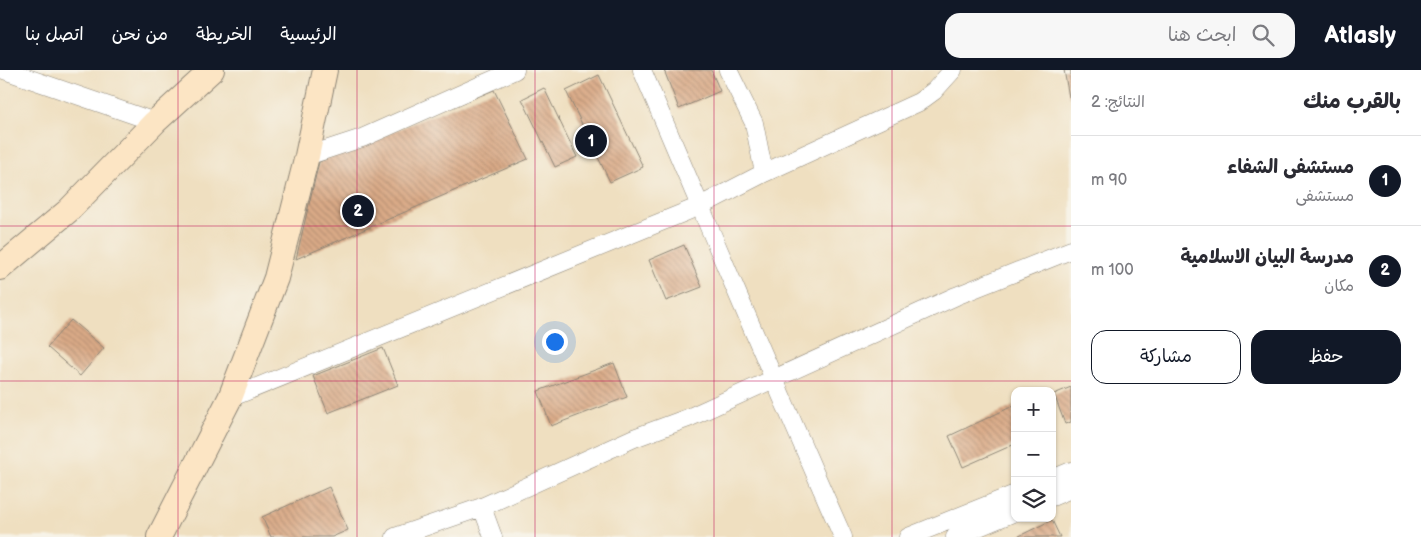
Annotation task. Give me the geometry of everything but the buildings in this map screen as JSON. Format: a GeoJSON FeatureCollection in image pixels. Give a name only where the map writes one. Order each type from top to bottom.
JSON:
{"type":"FeatureCollection","features":[{"type":"Feature","properties":{"kind":"street"},"geometry":{"type":"LineString","coordinates":[[4,70],[122,109],[155,122]]}},
{"type":"Feature","properties":{"kind":"street"},"geometry":{"type":"LineString","coordinates":[[0,268],[68,211],[155,122],[212,70]]}},
{"type":"Feature","properties":{"kind":"street"},"geometry":{"type":"LineString","coordinates":[[159,537],[230,398],[276,278],[307,156],[325,70]]}},
{"type":"Feature","properties":{"kind":"street"},"geometry":{"type":"LineString","coordinates":[[307,156],[362,138],[515,70]]}},
{"type":"Feature","properties":{"kind":"street"},"geometry":{"type":"LineString","coordinates":[[642,70],[753,326],[772,379],[843,537]]}},
{"type":"Feature","properties":{"kind":"street"},"geometry":{"type":"LineString","coordinates":[[728,70],[754,123],[764,173]]}},
{"type":"Feature","properties":{"kind":"street"},"geometry":{"type":"LineString","coordinates":[[230,398],[700,206],[764,173],[919,102],[934,91],[953,70]]}},
{"type":"Feature","properties":{"kind":"street"},"geometry":{"type":"LineString","coordinates":[[395,537],[482,507],[634,438],[688,418],[956,296],[1071,250]]}},
{"type":"Feature","properties":{"kind":"street"},"geometry":{"type":"LineString","coordinates":[[1056,477],[1071,471]]}},
{"type":"Feature","properties":{"kind":"street"},"geometry":{"type":"LineString","coordinates":[[1056,495],[1071,489]]}},
{"type":"Feature","properties":{"kind":"street"},"geometry":{"type":"LineString","coordinates":[[908,537],[1011,496]]}},
{"type":"Feature","properties":{"kind":"street"},"geometry":{"type":"LineString","coordinates":[[482,507],[493,537]]}},
{"type":"Feature","properties":{"kind":"street"},"geometry":{"type":"LineString","coordinates":[[955,537],[1011,514]]}},
{"type":"Feature","properties":{"kind":"place","name":"مستشفى الشفاء"},"geometry":{"type":"Point","coordinates":[591,141]}},
{"type":"Feature","properties":{"kind":"place","name":"مدرسة البيان الاسلامية"},"geometry":{"type":"Point","coordinates":[358,211]}}]}
